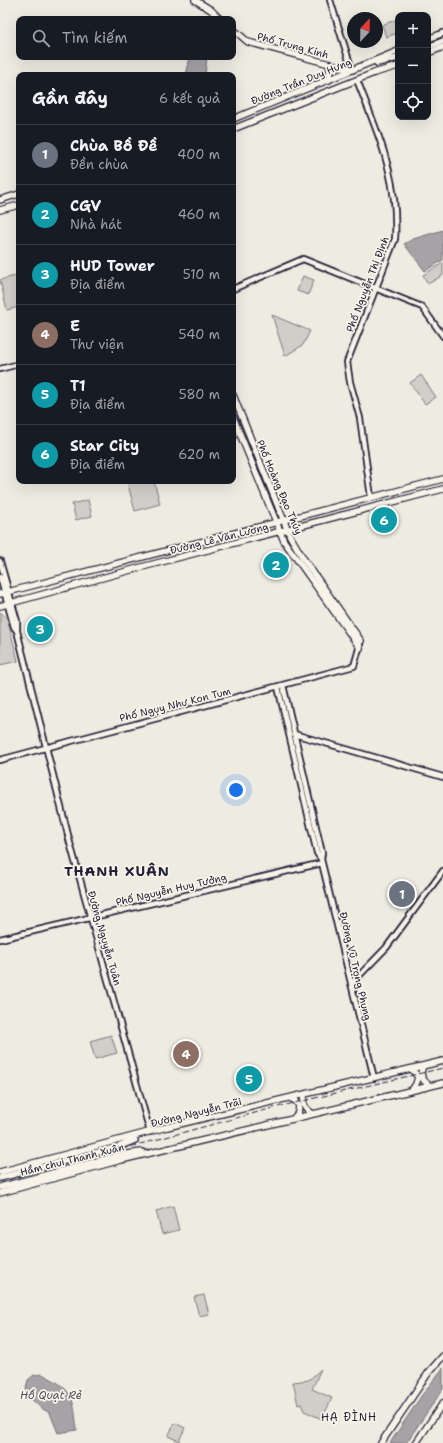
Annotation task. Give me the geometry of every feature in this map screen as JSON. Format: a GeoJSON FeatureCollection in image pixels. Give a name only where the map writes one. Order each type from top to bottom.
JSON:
{"type":"FeatureCollection","features":[{"type":"Feature","properties":{"kind":"main road"},"geometry":{"type":"LineString","coordinates":[[195,0],[211,10],[217,16]]}},
{"type":"Feature","properties":{"kind":"main road","name":"Phố Trung Kính"},"geometry":{"type":"LineString","coordinates":[[236,32],[248,42],[352,70]]}},
{"type":"Feature","properties":{"kind":"main road"},"geometry":{"type":"LineString","coordinates":[[431,38],[443,33]]}},
{"type":"Feature","properties":{"kind":"main road"},"geometry":{"type":"LineString","coordinates":[[431,46],[443,40]]}},
{"type":"Feature","properties":{"kind":"main road"},"geometry":{"type":"LineString","coordinates":[[431,52],[443,47]]}},
{"type":"Feature","properties":{"kind":"main road","name":"Đường Trần Duy Hưng"},"geometry":{"type":"LineString","coordinates":[[236,118],[370,64],[395,52]]}},
{"type":"Feature","properties":{"kind":"main road"},"geometry":{"type":"LineString","coordinates":[[370,64],[395,59]]}},
{"type":"Feature","properties":{"kind":"main road"},"geometry":{"type":"LineString","coordinates":[[374,73],[395,59]]}},
{"type":"Feature","properties":{"kind":"main road"},"geometry":{"type":"LineString","coordinates":[[329,80],[330,64]]}},
{"type":"Feature","properties":{"kind":"main road","name":"Đường Trần Duy Hưng"},"geometry":{"type":"LineString","coordinates":[[236,128],[374,73],[395,67]]}},
{"type":"Feature","properties":{"kind":"main road"},"geometry":{"type":"LineString","coordinates":[[0,200],[16,195]]}},
{"type":"Feature","properties":{"kind":"main road"},"geometry":{"type":"LineString","coordinates":[[0,210],[16,206]]}},
{"type":"Feature","properties":{"kind":"main road","name":"Phố Hoàng Đạo Thúy"},"geometry":{"type":"LineString","coordinates":[[236,403],[282,520],[300,560]]}},
{"type":"Feature","properties":{"kind":"main road","name":"Phố Hoàng Đạo Thúy"},"geometry":{"type":"LineString","coordinates":[[236,424],[280,532],[336,610],[361,641]]}},
{"type":"Feature","properties":{"kind":"main road","name":"Đường Lê Văn Lương"},"geometry":{"type":"LineString","coordinates":[[4,591],[135,560],[282,520],[443,479]]}},
{"type":"Feature","properties":{"kind":"main road"},"geometry":{"type":"LineString","coordinates":[[409,488],[412,496]]}},
{"type":"Feature","properties":{"kind":"main road","name":"Đường Lê Văn Lương"},"geometry":{"type":"LineString","coordinates":[[0,606],[443,488]]}},
{"type":"Feature","properties":{"kind":"main road","name":"Phố Hoàng Đạo Thúy"},"geometry":{"type":"LineString","coordinates":[[336,610],[360,648]]}},
{"type":"Feature","properties":{"kind":"main road","name":"Đường Nguyễn Trãi"},"geometry":{"type":"LineString","coordinates":[[0,1172],[167,1127],[443,1061]]}},
{"type":"Feature","properties":{"kind":"main road"},"geometry":{"type":"LineString","coordinates":[[423,1066],[420,1073],[422,1079],[430,1086]]}},
{"type":"Feature","properties":{"kind":"main road"},"geometry":{"type":"LineString","coordinates":[[412,1069],[417,1074],[418,1080],[412,1090]]}},
{"type":"Feature","properties":{"kind":"main road"},"geometry":{"type":"LineString","coordinates":[[0,1192],[172,1148],[443,1083]]}},
{"type":"Feature","properties":{"kind":"main road"},"geometry":{"type":"LineString","coordinates":[[305,1094],[303,1100],[304,1106],[312,1114]]}},
{"type":"Feature","properties":{"kind":"main road"},"geometry":{"type":"LineString","coordinates":[[290,1098],[296,1101],[299,1106],[293,1119]]}},
{"type":"Feature","properties":{"kind":"main road","name":"Hầm chui Thanh Xuân"},"geometry":{"type":"LineString","coordinates":[[0,1178],[118,1147],[167,1127]]}},
{"type":"Feature","properties":{"kind":"main road","name":"Hầm chui Thanh Xuân"},"geometry":{"type":"LineString","coordinates":[[0,1187],[120,1155],[172,1148]]}},
{"type":"Feature","properties":{"kind":"main road"},"geometry":{"type":"LineString","coordinates":[[381,1443],[429,1372],[443,1356]]}},
{"type":"Feature","properties":{"kind":"main road"},"geometry":{"type":"LineString","coordinates":[[416,1443],[443,1403]]}},
{"type":"Feature","properties":{"kind":"street"},"geometry":{"type":"LineString","coordinates":[[330,0],[352,70]]}},
{"type":"Feature","properties":{"kind":"street","name":"Phố Nguyễn Thị Định"},"geometry":{"type":"LineString","coordinates":[[358,80],[385,151],[394,188],[396,229],[395,239],[347,362],[350,382],[360,418],[371,497]]}},
{"type":"Feature","properties":{"kind":"street"},"geometry":{"type":"LineString","coordinates":[[236,288],[303,259],[422,306],[443,336]]}},
{"type":"Feature","properties":{"kind":"street"},"geometry":{"type":"LineString","coordinates":[[0,369],[16,365]]}},
{"type":"Feature","properties":{"kind":"street"},"geometry":{"type":"LineString","coordinates":[[0,561],[4,591]]}},
{"type":"Feature","properties":{"kind":"street"},"geometry":{"type":"LineString","coordinates":[[0,577],[4,591]]}},
{"type":"Feature","properties":{"kind":"street","name":"Đường Nguyễn Tuân"},"geometry":{"type":"LineString","coordinates":[[4,591],[18,626],[17,631],[45,747],[90,917],[150,1132]]}},
{"type":"Feature","properties":{"kind":"street"},"geometry":{"type":"LineString","coordinates":[[360,648],[361,641]]}},
{"type":"Feature","properties":{"kind":"street","name":"Phố Ngụy Như Kon Tum"},"geometry":{"type":"LineString","coordinates":[[0,760],[354,666],[360,648]]}},
{"type":"Feature","properties":{"kind":"street","name":"Đường Vũ Trọng Phụng"},"geometry":{"type":"LineString","coordinates":[[281,686],[294,734],[322,853],[322,861],[374,1078]]}},
{"type":"Feature","properties":{"kind":"street","name":"Đường Vũ Trọng Phụng"},"geometry":{"type":"LineString","coordinates":[[281,686],[318,853],[322,861]]}},
{"type":"Feature","properties":{"kind":"street"},"geometry":{"type":"LineString","coordinates":[[294,734],[443,778]]}},
{"type":"Feature","properties":{"kind":"street","name":"Phố Nguyễn Huy Tưởng"},"geometry":{"type":"LineString","coordinates":[[0,939],[322,861]]}},
{"type":"Feature","properties":{"kind":"street"},"geometry":{"type":"LineString","coordinates":[[351,984],[386,948],[443,871]]}},
{"type":"Feature","properties":{"kind":"shaded area"},"geometry":{"type":"Polygon","coordinates":[[[395,20],[395,34],[386,37],[383,25],[395,20]]]}},
{"type":"Feature","properties":{"kind":"shaded area"},"geometry":{"type":"Polygon","coordinates":[[[443,263],[443,275],[428,284],[423,275],[443,263]]]}},
{"type":"Feature","properties":{"kind":"shaded area"},"geometry":{"type":"Polygon","coordinates":[[[16,276],[16,308],[7,310],[0,280],[16,276]]]}},
{"type":"Feature","properties":{"kind":"shaded area"},"geometry":{"type":"Polygon","coordinates":[[[303,276],[314,280],[308,295],[297,291],[303,276]]]}},
{"type":"Feature","properties":{"kind":"shaded area"},"geometry":{"type":"Polygon","coordinates":[[[272,315],[310,331],[303,345],[285,356],[272,315]]]}},
{"type":"Feature","properties":{"kind":"shaded area"},"geometry":{"type":"Polygon","coordinates":[[[421,375],[436,397],[425,404],[410,383],[421,375]]]}},
{"type":"Feature","properties":{"kind":"shaded area"},"geometry":{"type":"Polygon","coordinates":[[[128,484],[155,484],[160,504],[135,511],[128,484]]]}},
{"type":"Feature","properties":{"kind":"shaded area"},"geometry":{"type":"Polygon","coordinates":[[[88,500],[92,516],[76,520],[72,504],[88,500]]]}},
{"type":"Feature","properties":{"kind":"shaded area"},"geometry":{"type":"Polygon","coordinates":[[[0,612],[7,618],[18,661],[0,665],[0,612]]]}},
{"type":"Feature","properties":{"kind":"shaded area"},"geometry":{"type":"Polygon","coordinates":[[[111,1035],[117,1053],[95,1059],[90,1041],[111,1035]]]}},
{"type":"Feature","properties":{"kind":"shaded area"},"geometry":{"type":"Polygon","coordinates":[[[173,1206],[179,1230],[162,1234],[156,1211],[173,1206]]]}},
{"type":"Feature","properties":{"kind":"shaded area"},"geometry":{"type":"Polygon","coordinates":[[[204,1295],[209,1314],[199,1316],[194,1297],[204,1295]]]}},
{"type":"Feature","properties":{"kind":"shaded area"},"geometry":{"type":"Polygon","coordinates":[[[321,1369],[312,1389],[332,1398],[322,1419],[304,1411],[301,1404],[298,1405],[293,1382],[309,1380],[321,1369]]]}},
{"type":"Feature","properties":{"kind":"shaded area"},"geometry":{"type":"Polygon","coordinates":[[[175,1423],[185,1428],[179,1441],[168,1436],[175,1423]]]}},
{"type":"Feature","properties":{"kind":"water"},"geometry":{"type":"Polygon","coordinates":[[[189,60],[207,60],[205,72],[187,72],[189,60]]]}},
{"type":"Feature","properties":{"kind":"water"},"geometry":{"type":"Polygon","coordinates":[[[443,230],[443,260],[425,271],[404,244],[413,239],[443,230]]]}},
{"type":"Feature","properties":{"kind":"water"},"geometry":{"type":"Polygon","coordinates":[[[443,1368],[443,1389],[406,1443],[390,1443],[422,1395],[443,1368]]]}},
{"type":"Feature","properties":{"kind":"water","name":"Hồ Quạt Rẻ"},"geometry":{"type":"Polygon","coordinates":[[[42,1374],[60,1385],[70,1395],[73,1402],[77,1430],[58,1433],[50,1413],[41,1408],[28,1396],[26,1388],[28,1380],[34,1375],[42,1374]]]}},
{"type":"Feature","properties":{"kind":"railway"},"geometry":{"type":"LineString","coordinates":[[0,1182],[277,1107],[443,1068]]}},
{"type":"Feature","properties":{"kind":"place","name":"Star City"},"geometry":{"type":"Point","coordinates":[384,520]}},
{"type":"Feature","properties":{"kind":"place","name":"CGV"},"geometry":{"type":"Point","coordinates":[276,565]}},
{"type":"Feature","properties":{"kind":"place","name":"HUD Tower"},"geometry":{"type":"Point","coordinates":[40,629]}},
{"type":"Feature","properties":{"kind":"place","name":"Chùa Bồ Đề"},"geometry":{"type":"Point","coordinates":[402,894]}},
{"type":"Feature","properties":{"kind":"place","name":"E"},"geometry":{"type":"Point","coordinates":[186,1054]}},
{"type":"Feature","properties":{"kind":"place","name":"T1"},"geometry":{"type":"Point","coordinates":[249,1079]}},
{"type":"Feature","properties":{"kind":"district","name":"THANH XUÂN"},"geometry":{"type":"Point","coordinates":[117,871]}},
{"type":"Feature","properties":{"kind":"district","name":"HẠ ĐÌNH"},"geometry":{"type":"Point","coordinates":[349,1417]}}]}
